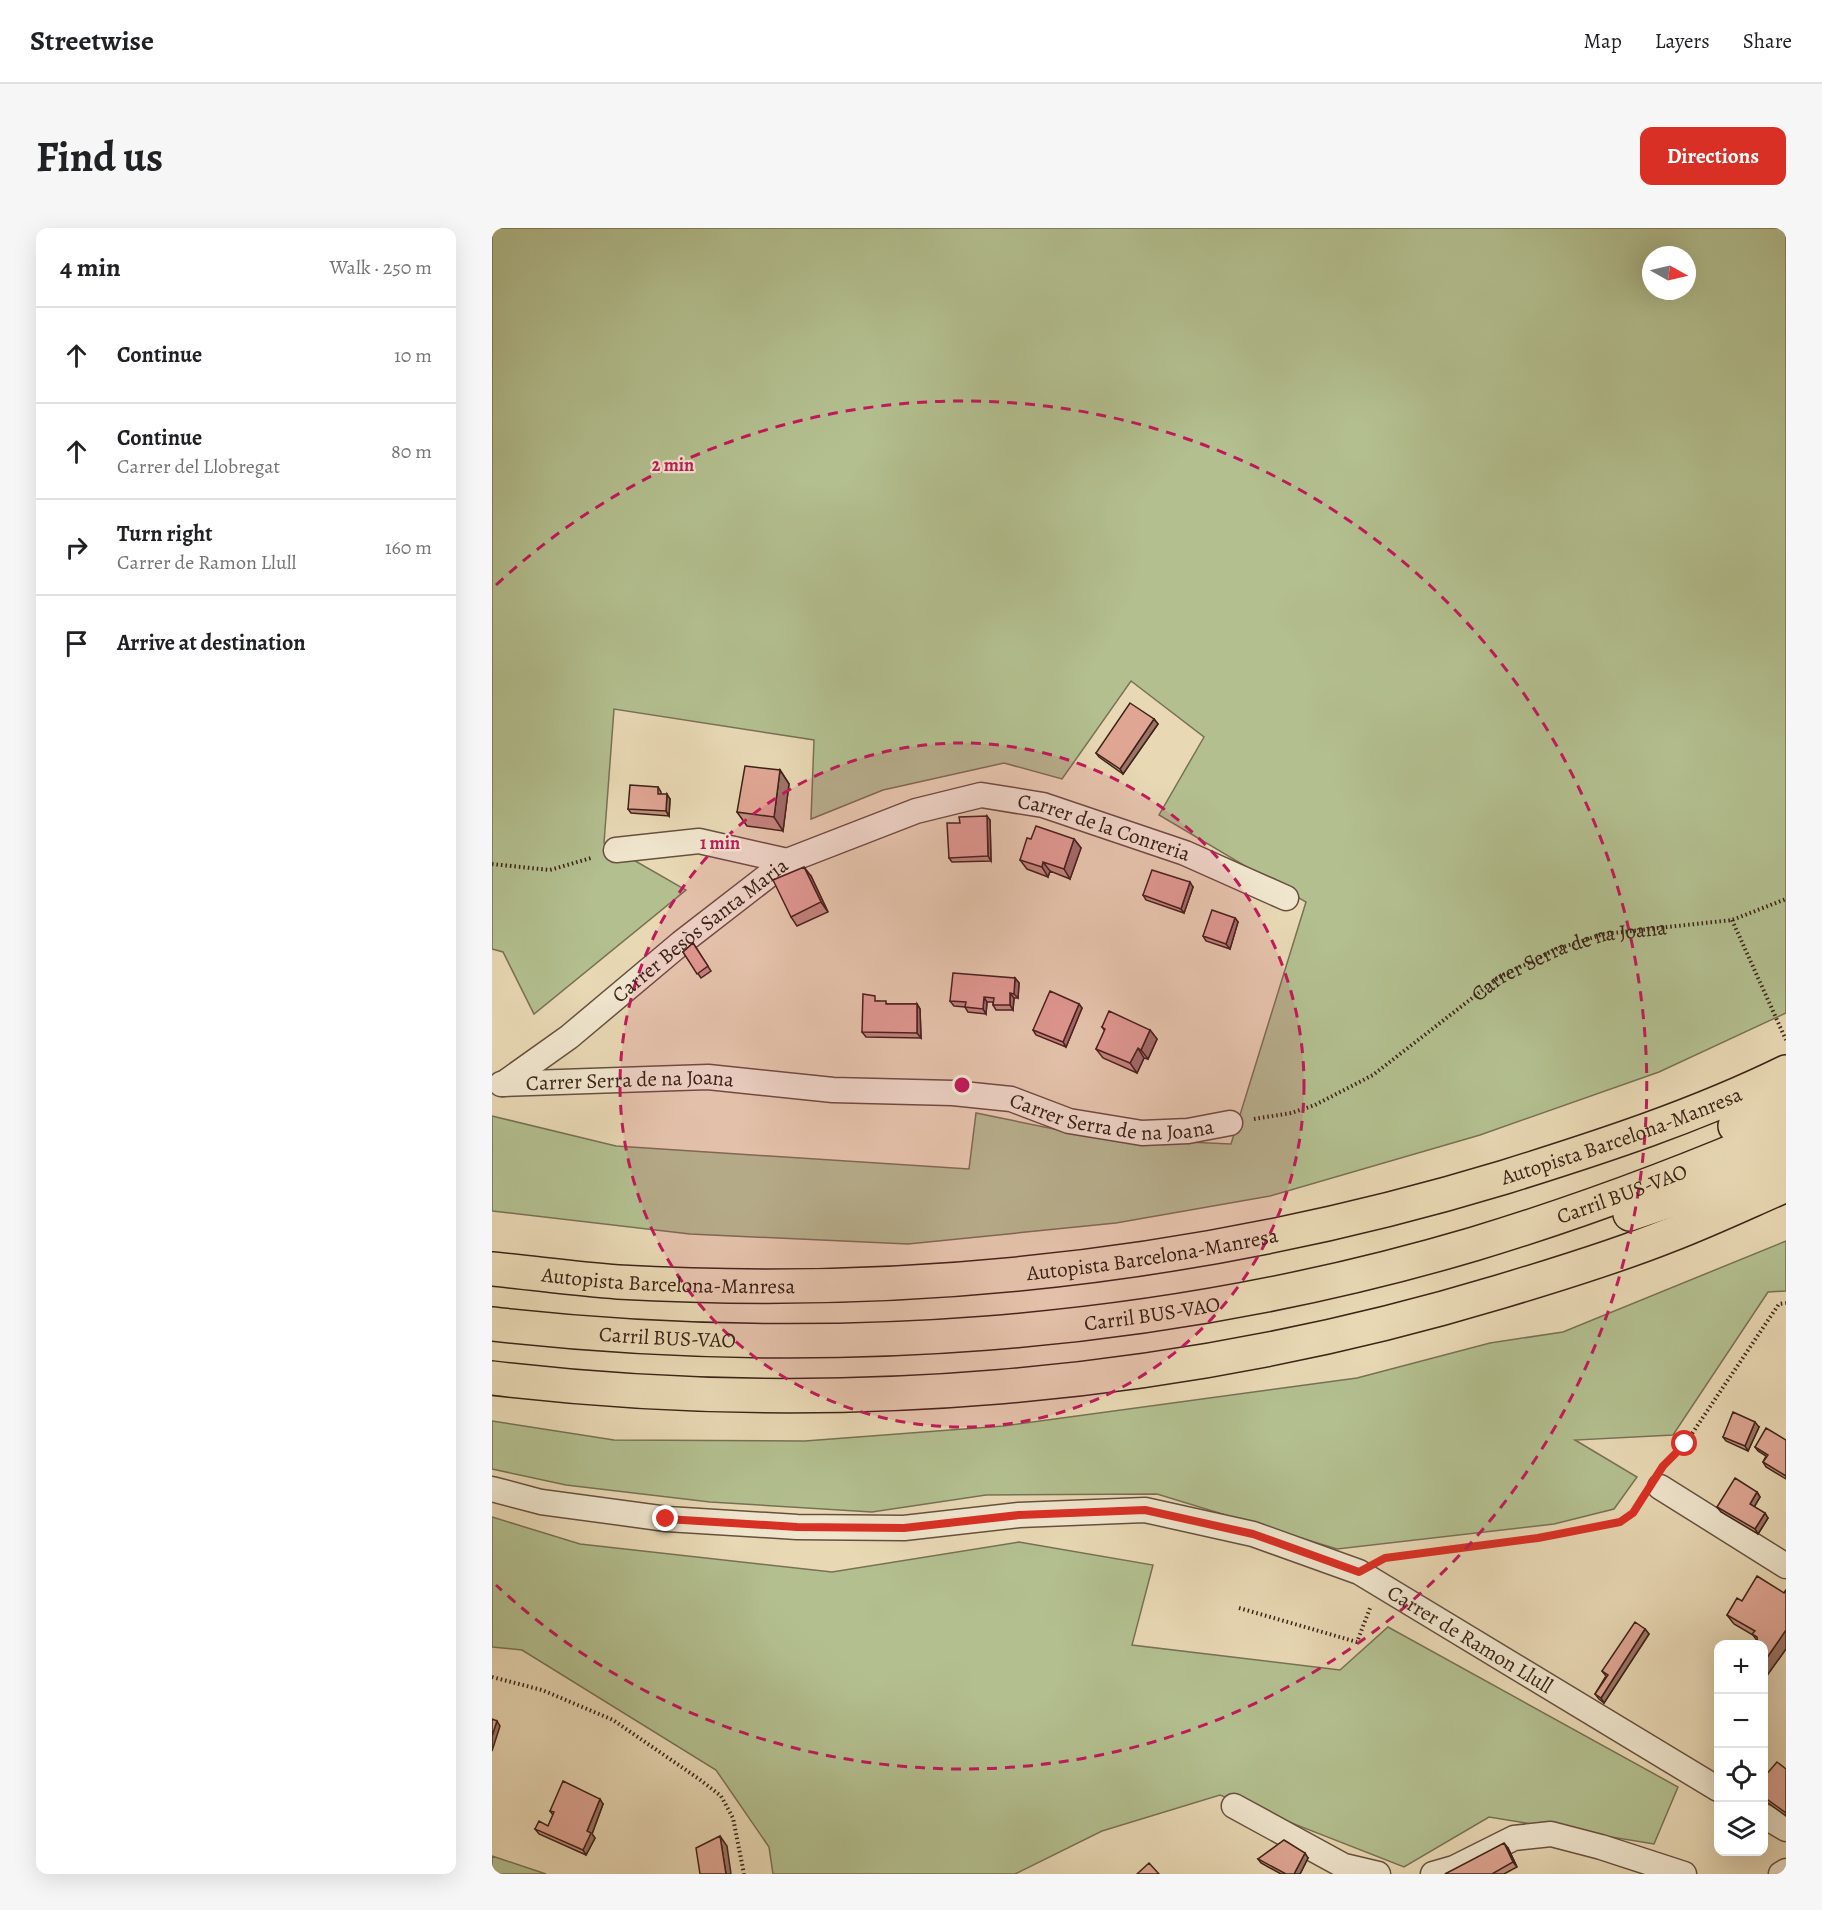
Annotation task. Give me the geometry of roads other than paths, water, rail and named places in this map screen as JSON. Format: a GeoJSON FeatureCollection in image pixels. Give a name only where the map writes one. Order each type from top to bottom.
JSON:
{"type":"FeatureCollection","features":[{"type":"Feature","properties":{"kind":"highway","name":"Autopista Barcelona-Manresa"},"geometry":{"type":"LineString","coordinates":[[492,1269],[616,1282],[761,1286],[897,1284],[1043,1274],[1187,1254],[1327,1226],[1466,1189],[1655,1128],[1786,1072]]}},
{"type":"Feature","properties":{"kind":"highway"},"geometry":{"type":"LineString","coordinates":[[1356,1275],[1561,1197],[1786,1104]]}},
{"type":"Feature","properties":{"kind":"highway","name":"Carril BUS-VAO"},"geometry":{"type":"LineString","coordinates":[[492,1323],[654,1338],[842,1341],[942,1337],[1120,1319],[1203,1306],[1356,1275],[1471,1244],[1627,1193],[1786,1129]]}},
{"type":"Feature","properties":{"kind":"highway"},"geometry":{"type":"LineString","coordinates":[[1356,1275],[1502,1250],[1653,1206],[1786,1161]]}},
{"type":"Feature","properties":{"kind":"highway"},"geometry":{"type":"LineString","coordinates":[[492,1378],[616,1390],[761,1397],[903,1394],[1116,1374],[1256,1352],[1373,1327],[1456,1305],[1669,1236],[1786,1185]]}},
{"type":"Feature","properties":{"kind":"street","name":"Carrer de la Conreria"},"geometry":{"type":"LineString","coordinates":[[916,811],[981,795],[1043,805],[1185,853],[1286,898]]}},
{"type":"Feature","properties":{"kind":"street","name":"Carrer Besòs Santa Maria"},"geometry":{"type":"LineString","coordinates":[[498,1085],[569,1037],[681,943],[787,861],[916,811]]}},
{"type":"Feature","properties":{"kind":"street"},"geometry":{"type":"LineString","coordinates":[[616,850],[699,841],[787,861]]}},
{"type":"Feature","properties":{"kind":"street","name":"Carrer Serra de na Joana"},"geometry":{"type":"LineString","coordinates":[[498,1085],[708,1077],[833,1090],[952,1093],[1011,1099],[1070,1121],[1142,1133],[1188,1131],[1230,1124]]}},
{"type":"Feature","properties":{"kind":"street"},"geometry":{"type":"LineString","coordinates":[[1655,1483],[1786,1566]]}},
{"type":"Feature","properties":{"kind":"street","name":"Carrer de Ramon Llull"},"geometry":{"type":"LineString","coordinates":[[492,1489],[541,1502],[666,1519],[797,1527],[904,1528],[1019,1515],[1145,1510],[1253,1534],[1369,1578],[1714,1786]]}},
{"type":"Feature","properties":{"kind":"street"},"geometry":{"type":"LineString","coordinates":[[1234,1806],[1344,1866],[1378,1874]]}},
{"type":"Feature","properties":{"kind":"street"},"geometry":{"type":"LineString","coordinates":[[1768,1818],[1786,1829]]}},
{"type":"Feature","properties":{"kind":"street"},"geometry":{"type":"LineString","coordinates":[[1433,1874],[1454,1868],[1514,1838],[1551,1834],[1601,1847],[1684,1874]]}},
{"type":"Feature","properties":{"kind":"street"},"geometry":{"type":"LineString","coordinates":[[1781,1874],[1786,1871]]}}]}
